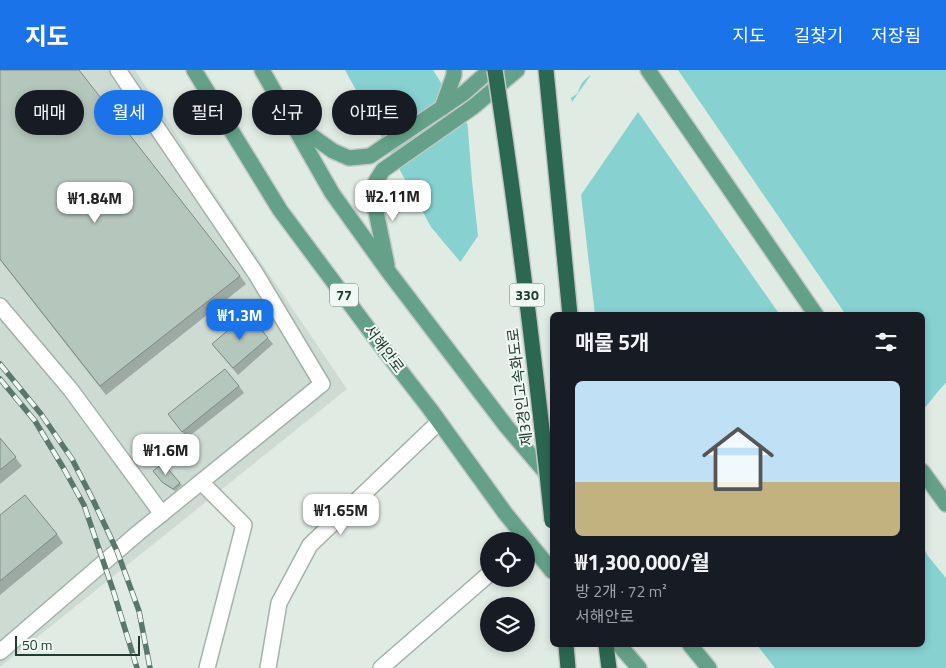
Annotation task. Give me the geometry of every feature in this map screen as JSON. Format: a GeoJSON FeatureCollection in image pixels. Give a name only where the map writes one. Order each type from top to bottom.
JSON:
{"type":"FeatureCollection","features":[{"type":"Feature","properties":{"kind":"highway","name":"제3경인고속화도로"},"geometry":{"type":"LineString","coordinates":[[496,70],[535,361],[550,502]]}},
{"type":"Feature","properties":{"kind":"highway","name":"330"},"geometry":{"type":"LineString","coordinates":[[546,70],[570,312]]}},
{"type":"Feature","properties":{"kind":"highway"},"geometry":{"type":"LineString","coordinates":[[566,647],[568,668]]}},
{"type":"Feature","properties":{"kind":"highway"},"geometry":{"type":"LineString","coordinates":[[606,647],[609,668]]}},
{"type":"Feature","properties":{"kind":"main road","name":"서해안로"},"geometry":{"type":"LineString","coordinates":[[194,70],[280,210],[520,532]]}},
{"type":"Feature","properties":{"kind":"main road"},"geometry":{"type":"LineString","coordinates":[[262,70],[273,90]]}},
{"type":"Feature","properties":{"kind":"main road"},"geometry":{"type":"LineString","coordinates":[[442,108],[454,75],[454,70]]}},
{"type":"Feature","properties":{"kind":"main road"},"geometry":{"type":"LineString","coordinates":[[311,135],[333,151],[349,158],[370,156],[464,93],[490,70]]}},
{"type":"Feature","properties":{"kind":"main road"},"geometry":{"type":"LineString","coordinates":[[388,271],[373,197],[376,181],[384,170],[473,107],[517,70]]}},
{"type":"Feature","properties":{"kind":"main road"},"geometry":{"type":"LineString","coordinates":[[648,70],[814,312]]}},
{"type":"Feature","properties":{"kind":"main road"},"geometry":{"type":"LineString","coordinates":[[299,135],[332,193],[388,271],[506,426],[550,480]]}},
{"type":"Feature","properties":{"kind":"main road"},"geometry":{"type":"LineString","coordinates":[[925,475],[946,504]]}},
{"type":"Feature","properties":{"kind":"main road","name":"서해안로"},"geometry":{"type":"LineString","coordinates":[[535,551],[550,569]]}},
{"type":"Feature","properties":{"kind":"main road"},"geometry":{"type":"LineString","coordinates":[[621,647],[639,668]]}},
{"type":"Feature","properties":{"kind":"main road"},"geometry":{"type":"LineString","coordinates":[[692,647],[709,668]]}},
{"type":"Feature","properties":{"kind":"street"},"geometry":{"type":"LineString","coordinates":[[0,652],[162,514],[322,384],[256,274],[118,70]]}},
{"type":"Feature","properties":{"kind":"street"},"geometry":{"type":"LineString","coordinates":[[0,306],[71,390],[162,514]]}},
{"type":"Feature","properties":{"kind":"street"},"geometry":{"type":"LineString","coordinates":[[268,668],[279,603],[310,545],[439,422]]}},
{"type":"Feature","properties":{"kind":"street"},"geometry":{"type":"LineString","coordinates":[[201,482],[244,525],[207,668]]}},
{"type":"Feature","properties":{"kind":"street"},"geometry":{"type":"LineString","coordinates":[[382,668],[480,582]]}},
{"type":"Feature","properties":{"kind":"shaded area"},"geometry":{"type":"Polygon","coordinates":[[[0,70],[135,70],[148,90],[94,90],[94,135],[163,135],[163,114],[173,129],[173,135],[177,135],[347,389],[0,667],[0,70]]]}},
{"type":"Feature","properties":{"kind":"water"},"geometry":{"type":"Polygon","coordinates":[[[345,70],[433,70],[487,155],[578,93],[580,86],[587,77],[603,72],[615,70],[641,91],[665,83],[665,70],[946,70],[946,383],[925,408],[925,312],[550,312],[550,369],[431,227],[381,135],[417,135],[417,90],[356,90],[345,70]]]}},
{"type":"Feature","properties":{"kind":"water"},"geometry":{"type":"Polygon","coordinates":[[[925,551],[946,578],[946,668],[775,668],[759,647],[925,647],[925,551]]]}},
{"type":"Feature","properties":{"kind":"pier"},"geometry":{"type":"Polygon","coordinates":[[[597,70],[626,70],[636,87],[641,89],[659,84],[664,76],[662,70],[678,70],[844,312],[778,312],[638,112],[581,195],[595,312],[550,312],[550,372],[459,264],[478,236],[467,118],[488,152],[570,95],[572,102],[593,72],[597,70]]]}},
{"type":"Feature","properties":{"kind":"building"},"geometry":{"type":"Polygon","coordinates":[[[0,70],[79,70],[95,90],[94,135],[130,135],[240,276],[100,386],[0,259],[0,70]]]}},
{"type":"Feature","properties":{"kind":"building"},"geometry":{"type":"Polygon","coordinates":[[[248,313],[268,338],[233,368],[212,344],[248,313]]]}},
{"type":"Feature","properties":{"kind":"building"},"geometry":{"type":"Polygon","coordinates":[[[225,369],[239,386],[182,432],[168,414],[225,369]]]}},
{"type":"Feature","properties":{"kind":"building"},"geometry":{"type":"Polygon","coordinates":[[[0,438],[16,457],[0,470],[0,438]]]}},
{"type":"Feature","properties":{"kind":"building"},"geometry":{"type":"Polygon","coordinates":[[[163,463],[180,483],[173,489],[162,482],[153,471],[163,463]]]}},
{"type":"Feature","properties":{"kind":"building"},"geometry":{"type":"Polygon","coordinates":[[[25,495],[57,534],[0,581],[0,515],[25,495]]]}},
{"type":"Feature","properties":{"kind":"railway"},"geometry":{"type":"LineString","coordinates":[[0,364],[41,414],[72,459],[94,502],[117,551],[139,611],[150,668]]}},
{"type":"Feature","properties":{"kind":"railway"},"geometry":{"type":"LineString","coordinates":[[0,379],[35,421],[84,505],[137,668]]}}]}
